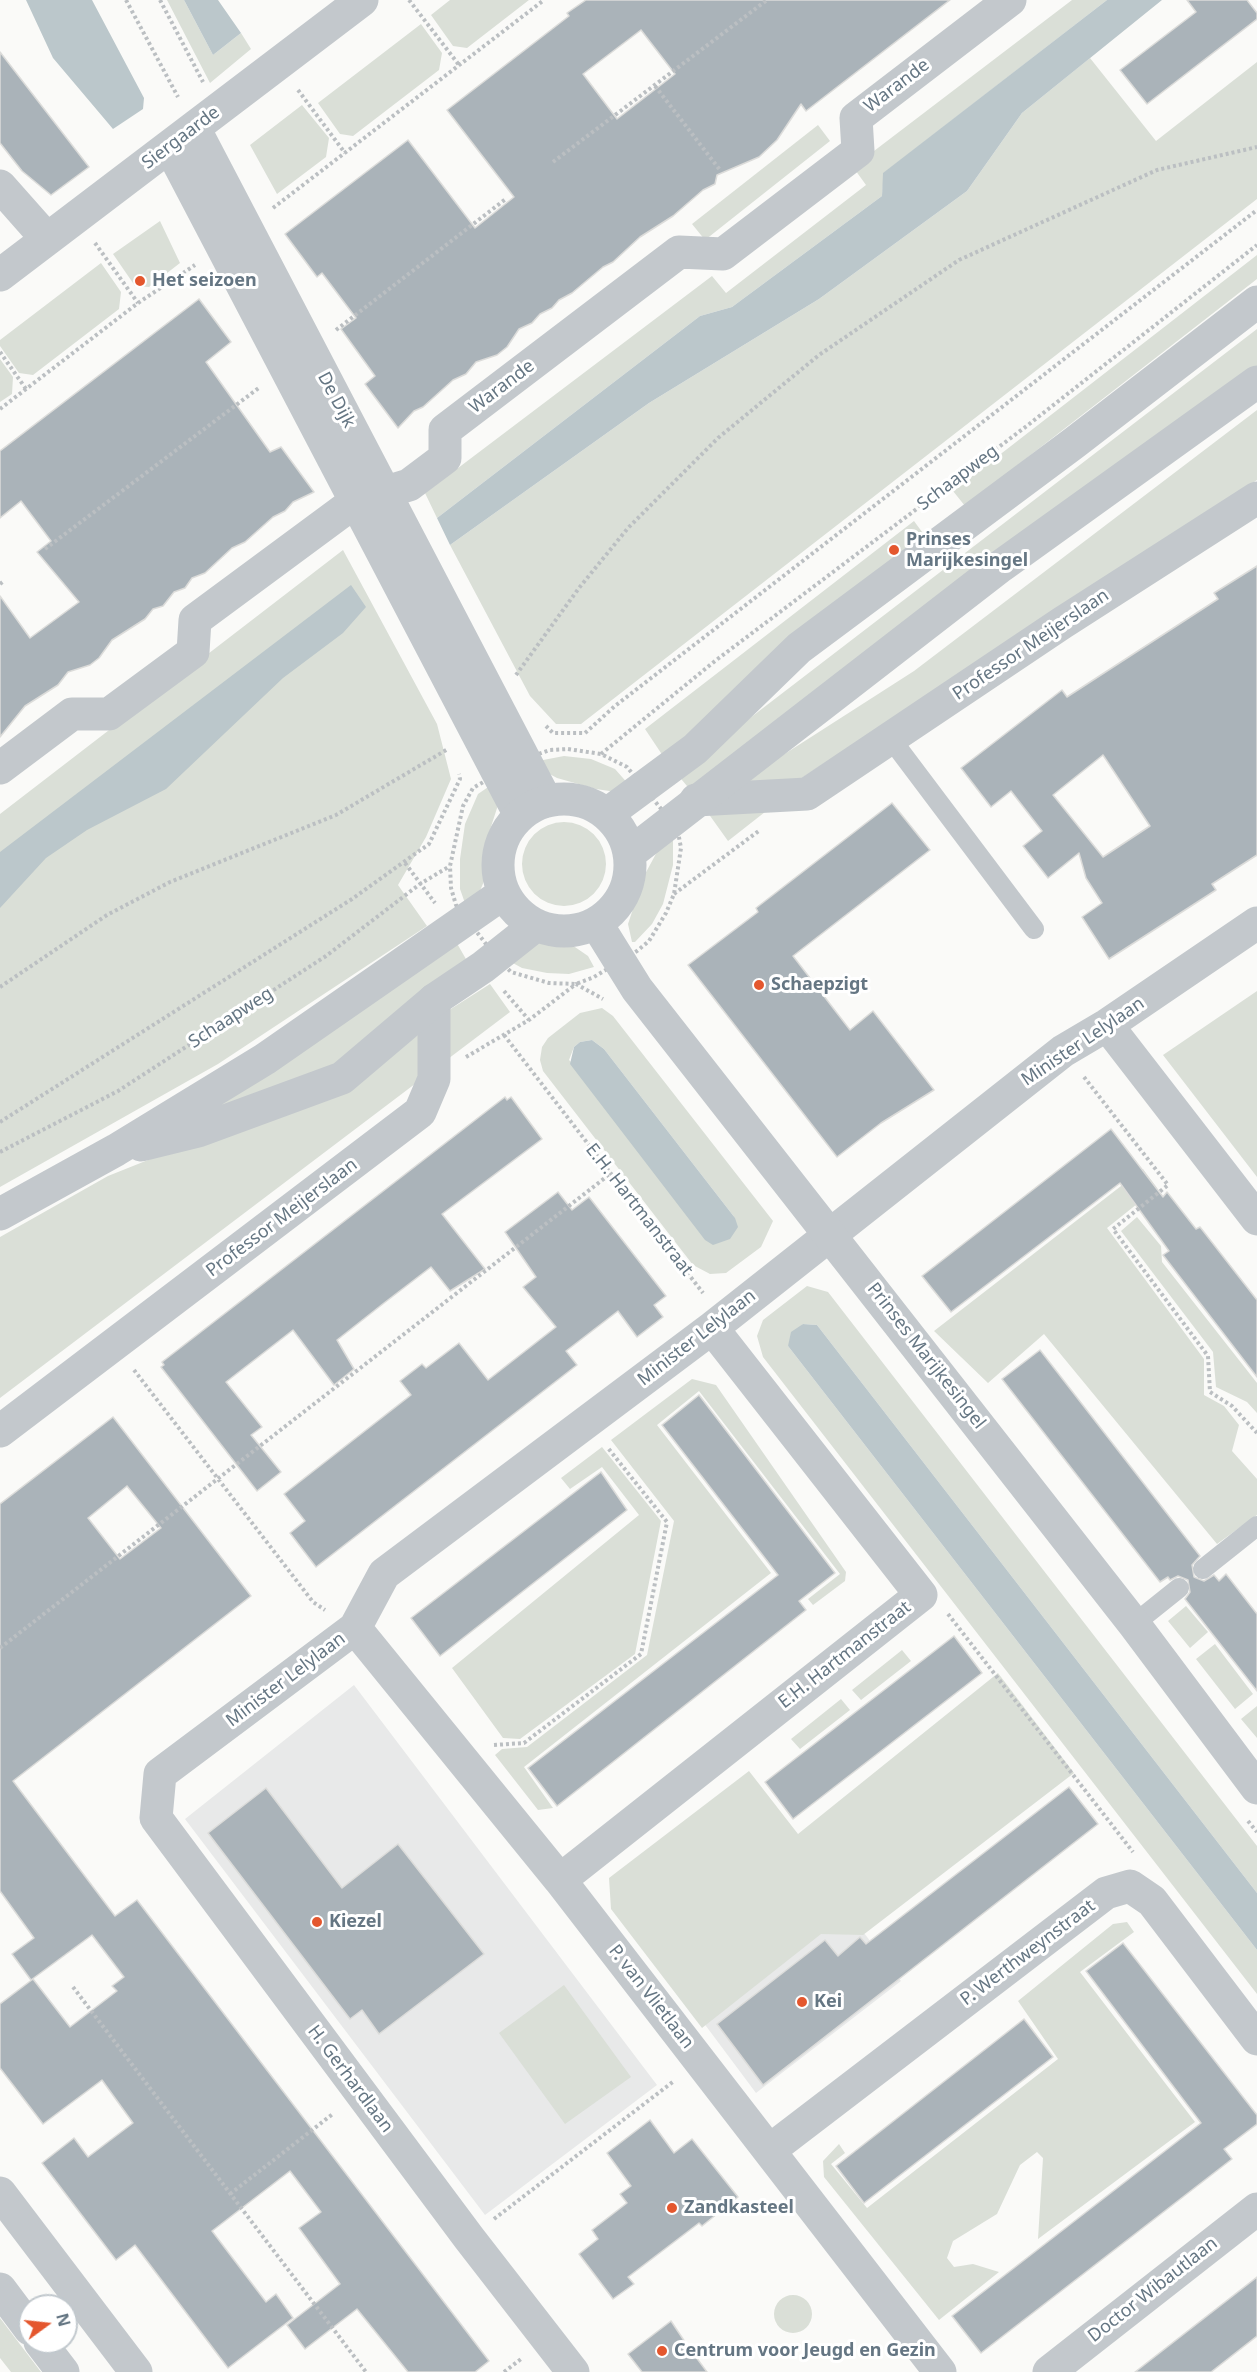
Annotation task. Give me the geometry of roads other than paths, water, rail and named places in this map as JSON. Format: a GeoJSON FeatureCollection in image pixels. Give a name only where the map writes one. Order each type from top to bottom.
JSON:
{"type":"FeatureCollection","features":[{"type":"Feature","properties":{"kind":"street","name":"Siergaarde"},"geometry":{"type":"LineString","coordinates":[[0,276],[362,0]]}},
{"type":"Feature","properties":{"kind":"street","name":"Warande"},"geometry":{"type":"LineString","coordinates":[[0,768],[72,714],[109,714],[194,652],[195,620],[371,496],[409,485],[445,458],[445,430],[679,252],[723,254],[858,151],[856,118],[1010,0]]}},
{"type":"Feature","properties":{"kind":"street","name":"De Dijk"},"geometry":{"type":"LineString","coordinates":[[194,128],[222,247],[297,359]]}},
{"type":"Feature","properties":{"kind":"street","name":"De Dijk"},"geometry":{"type":"LineString","coordinates":[[194,128],[297,359],[533,808]]}},
{"type":"Feature","properties":{"kind":"street"},"geometry":{"type":"LineString","coordinates":[[0,186],[60,230]]}},
{"type":"Feature","properties":{"kind":"street"},"geometry":{"type":"LineString","coordinates":[[607,814],[695,749],[799,648],[1065,450],[1257,302]]}},
{"type":"Feature","properties":{"kind":"street"},"geometry":{"type":"LineString","coordinates":[[629,854],[1001,566],[1257,382]]}},
{"type":"Feature","properties":{"kind":"street","name":"Professor Meijerslaan"},"geometry":{"type":"LineString","coordinates":[[696,800],[807,794],[1062,623],[1257,498]]}},
{"type":"Feature","properties":{"kind":"street"},"geometry":{"type":"LineString","coordinates":[[572,799],[596,807],[607,814],[625,839],[629,854],[629,877],[626,888],[614,908],[596,923],[572,930],[554,930],[536,925],[517,912],[504,893],[499,879],[499,851],[510,825],[533,808],[572,799]]}},
{"type":"Feature","properties":{"kind":"street"},"geometry":{"type":"LineString","coordinates":[[0,1214],[116,1150],[265,1059],[504,893]]}},
{"type":"Feature","properties":{"kind":"street","name":"Prinses Marijkesingel"},"geometry":{"type":"LineString","coordinates":[[596,923],[618,962],[637,989],[1134,1624],[1257,1788]]}},
{"type":"Feature","properties":{"kind":"street","name":"Minister Lelylaan"},"geometry":{"type":"LineString","coordinates":[[160,1774],[355,1628],[384,1574],[587,1422],[709,1313],[831,1234],[1063,1051],[1107,1025],[1257,923]]}},
{"type":"Feature","properties":{"kind":"street"},"geometry":{"type":"LineString","coordinates":[[116,1150],[198,1131],[342,1078],[434,1000],[483,967],[536,925]]}},
{"type":"Feature","properties":{"kind":"street","name":"Professor Meijerslaan"},"geometry":{"type":"LineString","coordinates":[[0,1431],[420,1112],[434,1079],[434,1000]]}},
{"type":"Feature","properties":{"kind":"street"},"geometry":{"type":"LineString","coordinates":[[1107,1025],[1257,1219]]}},
{"type":"Feature","properties":{"kind":"street","name":"E.H. Hartmanstraat"},"geometry":{"type":"LineString","coordinates":[[560,1880],[921,1595],[709,1313]]}},
{"type":"Feature","properties":{"kind":"street","name":"P. van Vlietlaan"},"geometry":{"type":"LineString","coordinates":[[355,1628],[560,1880],[940,2372]]}},
{"type":"Feature","properties":{"kind":"street","name":"H. Gerhardlaan"},"geometry":{"type":"LineString","coordinates":[[160,1774],[156,1818],[469,2238],[573,2372]]}},
{"type":"Feature","properties":{"kind":"street","name":"P. Werthweynstraat"},"geometry":{"type":"LineString","coordinates":[[770,2150],[1106,1893],[1130,1886],[1152,1901],[1257,2039]]}},
{"type":"Feature","properties":{"kind":"street"},"geometry":{"type":"LineString","coordinates":[[0,2193],[136,2372]]}},
{"type":"Feature","properties":{"kind":"street","name":"Doctor Wibautlaan"},"geometry":{"type":"LineString","coordinates":[[1049,2372],[1257,2209]]}},
{"type":"Feature","properties":{"kind":"street"},"geometry":{"type":"LineString","coordinates":[[0,2289],[18,2313]]}},
{"type":"Feature","properties":{"kind":"street"},"geometry":{"type":"LineString","coordinates":[[49,2354],[63,2372]]}},
{"type":"Feature","properties":{"kind":"lane"},"geometry":{"type":"LineString","coordinates":[[891,739],[1034,929]]}},
{"type":"Feature","properties":{"kind":"lane"},"geometry":{"type":"LineString","coordinates":[[1203,1569],[1257,1526]]}},
{"type":"Feature","properties":{"kind":"lane"},"geometry":{"type":"LineString","coordinates":[[1134,1624],[1179,1588]]}},
{"type":"Feature","properties":{"kind":"place","name":"Het seizoen"},"geometry":{"type":"Point","coordinates":[140,281]}},
{"type":"Feature","properties":{"kind":"place","name":"Prinses Marijkesingel"},"geometry":{"type":"Point","coordinates":[894,550]}},
{"type":"Feature","properties":{"kind":"place","name":"Schaepzigt"},"geometry":{"type":"Point","coordinates":[759,985]}},
{"type":"Feature","properties":{"kind":"place","name":"Kiezel"},"geometry":{"type":"Point","coordinates":[317,1922]}},
{"type":"Feature","properties":{"kind":"place","name":"Kei"},"geometry":{"type":"Point","coordinates":[802,2002]}},
{"type":"Feature","properties":{"kind":"place","name":"Zandkasteel"},"geometry":{"type":"Point","coordinates":[672,2208]}},
{"type":"Feature","properties":{"kind":"place","name":"Centrum voor Jeugd en Gezin"},"geometry":{"type":"Point","coordinates":[662,2351]}}]}
